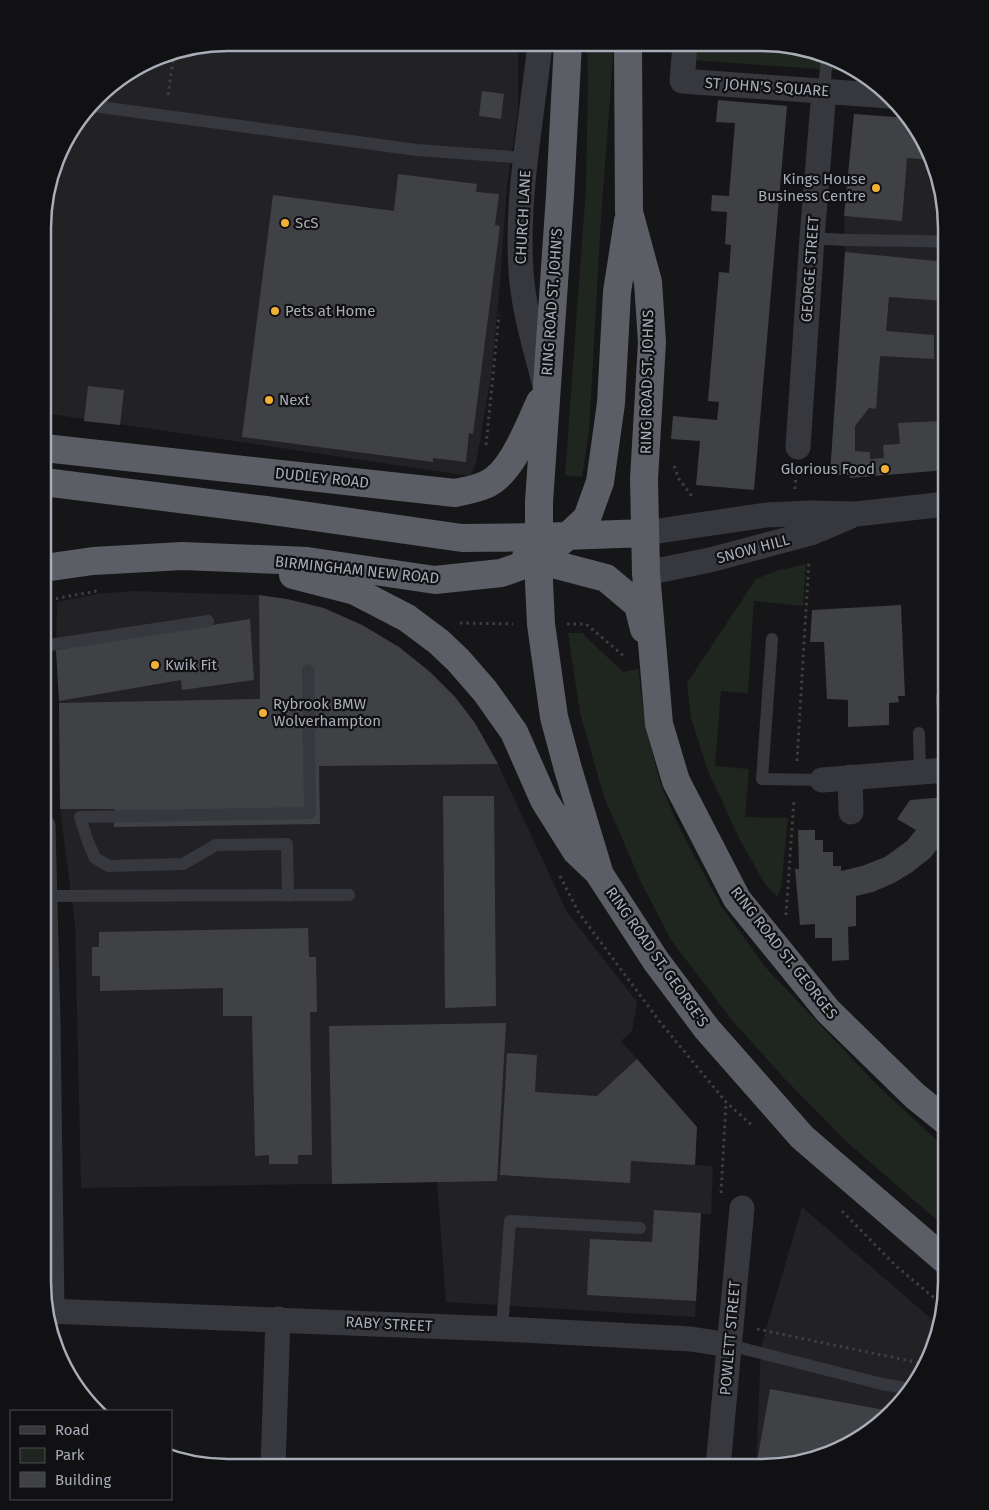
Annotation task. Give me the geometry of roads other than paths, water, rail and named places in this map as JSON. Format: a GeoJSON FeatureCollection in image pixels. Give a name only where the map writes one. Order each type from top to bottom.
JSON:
{"type":"FeatureCollection","features":[{"type":"Feature","properties":{"kind":"highway","name":"RING ROAD ST. JOHN'S"},"geometry":{"type":"LineString","coordinates":[[539,560],[539,502],[560,195],[568,51]]}},
{"type":"Feature","properties":{"kind":"highway","name":"RING ROAD ST. JOHNS"},"geometry":{"type":"LineString","coordinates":[[628,51],[629,212],[648,282],[652,342],[644,479],[646,573]]}},
{"type":"Feature","properties":{"kind":"highway"},"geometry":{"type":"LineString","coordinates":[[539,560],[569,536],[587,518],[600,482],[611,402],[616,292],[629,212]]}},
{"type":"Feature","properties":{"kind":"highway","name":"DUDLEY ROAD"},"geometry":{"type":"LineString","coordinates":[[51,449],[455,493],[486,485],[505,469],[523,438],[546,390]]}},
{"type":"Feature","properties":{"kind":"highway"},"geometry":{"type":"LineString","coordinates":[[51,483],[266,510],[462,538],[606,578],[646,573]]}},
{"type":"Feature","properties":{"kind":"highway"},"geometry":{"type":"LineString","coordinates":[[569,536],[645,533]]}},
{"type":"Feature","properties":{"kind":"highway"},"geometry":{"type":"LineString","coordinates":[[51,567],[93,561],[182,556],[234,560],[356,591],[407,618],[439,642],[458,660],[479,685],[514,732],[544,800],[576,851],[600,875]]}},
{"type":"Feature","properties":{"kind":"highway","name":"BIRMINGHAM NEW ROAD"},"geometry":{"type":"LineString","coordinates":[[234,560],[307,562],[436,580],[501,573],[539,560]]}},
{"type":"Feature","properties":{"kind":"highway","name":"RING ROAD ST. GEORGE'S"},"geometry":{"type":"LineString","coordinates":[[539,560],[540,624],[554,718],[600,875],[656,961],[707,1028],[802,1137],[938,1254]]}},
{"type":"Feature","properties":{"kind":"highway","name":"RING ROAD ST. GEORGES"},"geometry":{"type":"LineString","coordinates":[[646,573],[659,724],[676,781],[696,823],[737,899],[828,1012],[915,1096],[938,1115]]}},
{"type":"Feature","properties":{"kind":"highway"},"geometry":{"type":"LineString","coordinates":[[606,578],[638,605],[652,653]]}},
{"type":"Feature","properties":{"kind":"street","name":"CHURCH LANE"},"geometry":{"type":"LineString","coordinates":[[539,51],[526,158],[520,228],[521,273],[530,327],[546,390]]}},
{"type":"Feature","properties":{"kind":"street","name":"ST JOHN'S SQUARE"},"geometry":{"type":"LineString","coordinates":[[684,51],[682,81],[877,95]]}},
{"type":"Feature","properties":{"kind":"street","name":"GEORGE STREET"},"geometry":{"type":"LineString","coordinates":[[798,447],[824,91]]}},
{"type":"Feature","properties":{"kind":"street","name":"SNOW HILL"},"geometry":{"type":"LineString","coordinates":[[645,533],[766,515],[856,514],[938,505]]}},
{"type":"Feature","properties":{"kind":"street","name":"SNOW HILL"},"geometry":{"type":"LineString","coordinates":[[646,573],[710,560],[811,533],[856,514]]}},
{"type":"Feature","properties":{"kind":"street"},"geometry":{"type":"LineString","coordinates":[[822,780],[938,771]]}},
{"type":"Feature","properties":{"kind":"street"},"geometry":{"type":"LineString","coordinates":[[850,777],[852,812]]}},
{"type":"Feature","properties":{"kind":"street","name":"POWLETT STREET"},"geometry":{"type":"LineString","coordinates":[[719,1459],[742,1208]]}},
{"type":"Feature","properties":{"kind":"street","name":"RABY STREET"},"geometry":{"type":"LineString","coordinates":[[54,1311],[502,1329],[691,1340],[730,1334]]}},
{"type":"Feature","properties":{"kind":"street"},"geometry":{"type":"LineString","coordinates":[[273,1459],[278,1319]]}},
{"type":"Feature","properties":{"kind":"lane"},"geometry":{"type":"LineString","coordinates":[[824,91],[826,64]]}},
{"type":"Feature","properties":{"kind":"lane"},"geometry":{"type":"LineString","coordinates":[[100,107],[417,150],[526,158]]}},
{"type":"Feature","properties":{"kind":"lane"},"geometry":{"type":"LineString","coordinates":[[812,238],[844,241],[910,239],[938,241]]}},
{"type":"Feature","properties":{"kind":"lane"},"geometry":{"type":"LineString","coordinates":[[51,645],[208,620]]}},
{"type":"Feature","properties":{"kind":"lane"},"geometry":{"type":"LineString","coordinates":[[772,639],[762,779],[822,780]]}},
{"type":"Feature","properties":{"kind":"lane"},"geometry":{"type":"LineString","coordinates":[[288,896],[287,844],[216,845],[183,864],[109,866],[95,858],[80,817],[310,813],[308,670]]}},
{"type":"Feature","properties":{"kind":"lane"},"geometry":{"type":"LineString","coordinates":[[918,733],[920,772]]}},
{"type":"Feature","properties":{"kind":"lane"},"geometry":{"type":"LineString","coordinates":[[51,896],[349,895]]}},
{"type":"Feature","properties":{"kind":"lane"},"geometry":{"type":"LineString","coordinates":[[502,1329],[510,1221],[640,1228]]}},
{"type":"Feature","properties":{"kind":"lane"},"geometry":{"type":"LineString","coordinates":[[730,1334],[882,1384],[902,1387]]}},
{"type":"Feature","properties":{"kind":"place","name":"Kings House Business Centre"},"geometry":{"type":"Point","coordinates":[876,188]}},
{"type":"Feature","properties":{"kind":"place","name":"ScS"},"geometry":{"type":"Point","coordinates":[285,223]}},
{"type":"Feature","properties":{"kind":"place","name":"Pets at Home"},"geometry":{"type":"Point","coordinates":[275,311]}},
{"type":"Feature","properties":{"kind":"place","name":"Next"},"geometry":{"type":"Point","coordinates":[269,400]}},
{"type":"Feature","properties":{"kind":"place","name":"Glorious Food"},"geometry":{"type":"Point","coordinates":[885,469]}},
{"type":"Feature","properties":{"kind":"place","name":"Kwik Fit"},"geometry":{"type":"Point","coordinates":[155,665]}},
{"type":"Feature","properties":{"kind":"place","name":"Rybrook BMW Wolverhampton"},"geometry":{"type":"Point","coordinates":[263,713]}}]}
